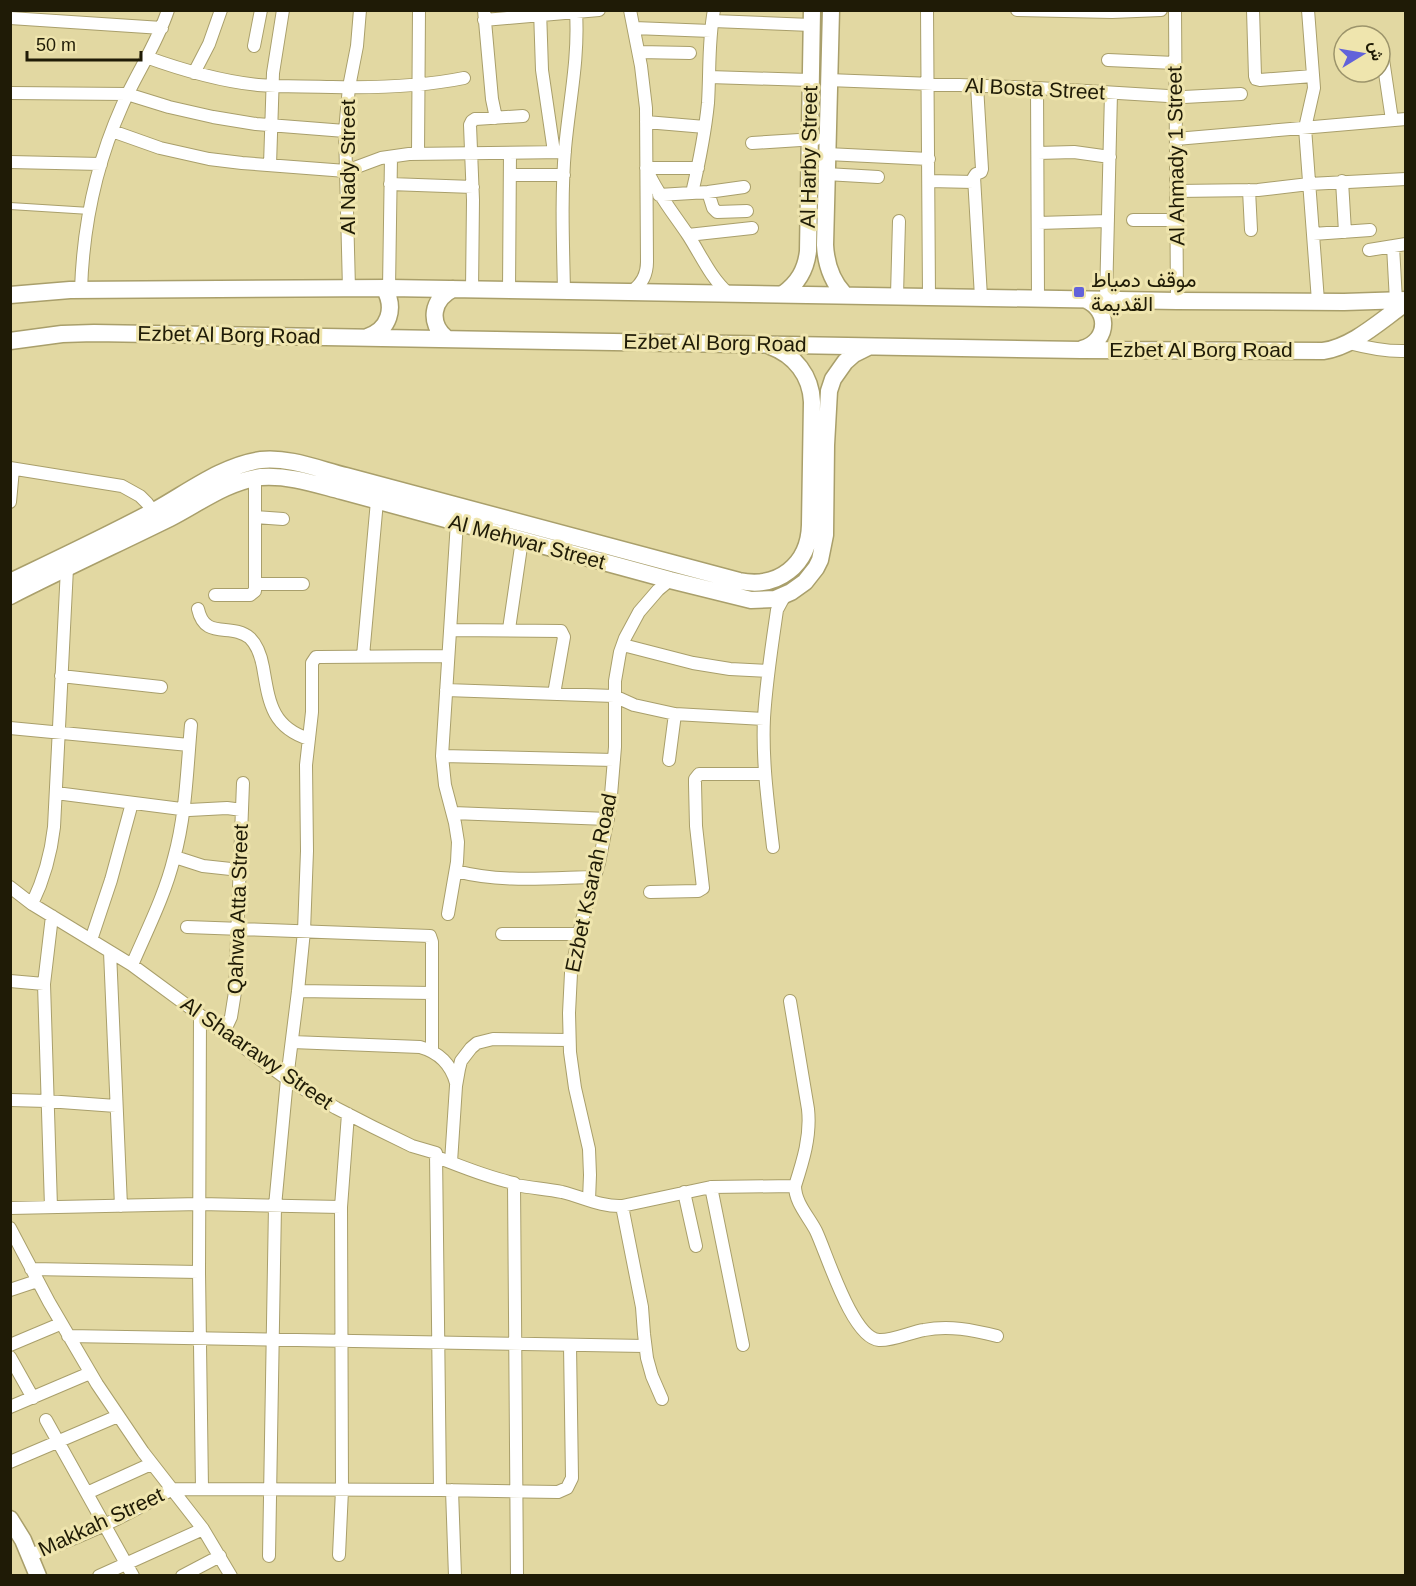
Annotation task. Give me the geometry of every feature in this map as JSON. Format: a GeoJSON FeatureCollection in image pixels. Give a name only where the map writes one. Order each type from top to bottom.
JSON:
{"type":"FeatureCollection","features":[{"type":"Feature","properties":{"kind":"street"},"geometry":{"type":"LineString","coordinates":[[81,290],[90,211],[101,164],[127,94],[162,28],[168,10]]}},
{"type":"Feature","properties":{"kind":"street"},"geometry":{"type":"LineString","coordinates":[[194,73],[209,44],[221,10]]}},
{"type":"Feature","properties":{"kind":"street"},"geometry":{"type":"LineString","coordinates":[[254,46],[261,10]]}},
{"type":"Feature","properties":{"kind":"street"},"geometry":{"type":"LineString","coordinates":[[270,165],[272,86],[283,10]]}},
{"type":"Feature","properties":{"kind":"street","name":"Al Nady Street"},"geometry":{"type":"LineString","coordinates":[[349,289],[345,131],[360,10]]}},
{"type":"Feature","properties":{"kind":"street"},"geometry":{"type":"LineString","coordinates":[[418,154],[419,10]]}},
{"type":"Feature","properties":{"kind":"street"},"geometry":{"type":"LineString","coordinates":[[496,118],[484,15],[599,10]]}},
{"type":"Feature","properties":{"kind":"street"},"geometry":{"type":"LineString","coordinates":[[630,10],[639,52],[646,122],[647,267],[643,281],[632,291]]}},
{"type":"Feature","properties":{"kind":"street","name":"Al Harby Street"},"geometry":{"type":"LineString","coordinates":[[831,10],[826,256],[832,277],[844,294]]}},
{"type":"Feature","properties":{"kind":"street"},"geometry":{"type":"LineString","coordinates":[[927,10],[929,296]]}},
{"type":"Feature","properties":{"kind":"street"},"geometry":{"type":"LineString","coordinates":[[1017,10],[1161,10]]}},
{"type":"Feature","properties":{"kind":"street","name":"Al Ahmady 1 Street"},"geometry":{"type":"LineString","coordinates":[[1175,10],[1177,301]]}},
{"type":"Feature","properties":{"kind":"street"},"geometry":{"type":"LineString","coordinates":[[1253,10],[1256,79],[1313,76]]}},
{"type":"Feature","properties":{"kind":"street"},"geometry":{"type":"LineString","coordinates":[[1308,10],[1313,94],[1305,128],[1318,301]]}},
{"type":"Feature","properties":{"kind":"street"},"geometry":{"type":"LineString","coordinates":[[559,152],[568,114],[577,55],[576,12]]}},
{"type":"Feature","properties":{"kind":"street"},"geometry":{"type":"LineString","coordinates":[[540,13],[542,70],[564,175],[564,291]]}},
{"type":"Feature","properties":{"kind":"street"},"geometry":{"type":"LineString","coordinates":[[10,18],[162,28]]}},
{"type":"Feature","properties":{"kind":"street"},"geometry":{"type":"LineString","coordinates":[[634,28],[713,21],[812,18]]}},
{"type":"Feature","properties":{"kind":"street","name":"Al Harby Street"},"geometry":{"type":"LineString","coordinates":[[783,294],[799,278],[808,257],[812,18]]}},
{"type":"Feature","properties":{"kind":"street"},"geometry":{"type":"LineString","coordinates":[[692,193],[705,127],[713,21]]}},
{"type":"Feature","properties":{"kind":"street"},"geometry":{"type":"LineString","coordinates":[[639,52],[690,53]]}},
{"type":"Feature","properties":{"kind":"street"},"geometry":{"type":"LineString","coordinates":[[147,57],[194,73],[242,83],[272,86],[378,88],[418,86],[464,78]]}},
{"type":"Feature","properties":{"kind":"street"},"geometry":{"type":"LineString","coordinates":[[1108,60],[1175,63]]}},
{"type":"Feature","properties":{"kind":"street"},"geometry":{"type":"LineString","coordinates":[[709,77],[810,80]]}},
{"type":"Feature","properties":{"kind":"street","name":"Al Bosta Street"},"geometry":{"type":"LineString","coordinates":[[828,80],[1175,96],[1241,94]]}},
{"type":"Feature","properties":{"kind":"street"},"geometry":{"type":"LineString","coordinates":[[1387,84],[1392,120]]}},
{"type":"Feature","properties":{"kind":"street"},"geometry":{"type":"LineString","coordinates":[[977,86],[982,171],[975,175],[974,182],[981,297]]}},
{"type":"Feature","properties":{"kind":"street"},"geometry":{"type":"LineString","coordinates":[[1037,88],[1038,298]]}},
{"type":"Feature","properties":{"kind":"street"},"geometry":{"type":"LineString","coordinates":[[10,93],[127,94],[198,114],[271,125],[345,131]]}},
{"type":"Feature","properties":{"kind":"street"},"geometry":{"type":"LineString","coordinates":[[1106,299],[1111,93]]}},
{"type":"Feature","properties":{"kind":"street"},"geometry":{"type":"LineString","coordinates":[[472,290],[473,186],[470,127],[472,121],[476,119],[523,116]]}},
{"type":"Feature","properties":{"kind":"street"},"geometry":{"type":"LineString","coordinates":[[1176,139],[1406,119]]}},
{"type":"Feature","properties":{"kind":"street"},"geometry":{"type":"LineString","coordinates":[[646,122],[705,127]]}},
{"type":"Feature","properties":{"kind":"street"},"geometry":{"type":"LineString","coordinates":[[112,131],[159,148],[225,161],[346,171],[391,157],[418,154],[559,152]]}},
{"type":"Feature","properties":{"kind":"street"},"geometry":{"type":"LineString","coordinates":[[752,143],[810,139],[827,146],[929,159]]}},
{"type":"Feature","properties":{"kind":"street"},"geometry":{"type":"LineString","coordinates":[[1038,153],[1074,152],[1110,157]]}},
{"type":"Feature","properties":{"kind":"street"},"geometry":{"type":"LineString","coordinates":[[509,290],[510,153]]}},
{"type":"Feature","properties":{"kind":"street"},"geometry":{"type":"LineString","coordinates":[[366,337],[378,332],[384,326],[390,305],[386,288],[391,157]]}},
{"type":"Feature","properties":{"kind":"street"},"geometry":{"type":"LineString","coordinates":[[10,162],[101,164]]}},
{"type":"Feature","properties":{"kind":"street"},"geometry":{"type":"LineString","coordinates":[[646,168],[698,168]]}},
{"type":"Feature","properties":{"kind":"street"},"geometry":{"type":"LineString","coordinates":[[646,168],[659,195],[714,277],[728,293]]}},
{"type":"Feature","properties":{"kind":"street"},"geometry":{"type":"LineString","coordinates":[[826,174],[878,177]]}},
{"type":"Feature","properties":{"kind":"street"},"geometry":{"type":"LineString","coordinates":[[510,175],[564,175]]}},
{"type":"Feature","properties":{"kind":"street"},"geometry":{"type":"LineString","coordinates":[[1176,191],[1275,189],[1342,181],[1406,178]]}},
{"type":"Feature","properties":{"kind":"street"},"geometry":{"type":"LineString","coordinates":[[929,181],[974,182]]}},
{"type":"Feature","properties":{"kind":"street"},"geometry":{"type":"LineString","coordinates":[[1342,181],[1345,232]]}},
{"type":"Feature","properties":{"kind":"street"},"geometry":{"type":"LineString","coordinates":[[390,184],[473,186]]}},
{"type":"Feature","properties":{"kind":"street"},"geometry":{"type":"LineString","coordinates":[[659,195],[744,187]]}},
{"type":"Feature","properties":{"kind":"street"},"geometry":{"type":"LineString","coordinates":[[1249,190],[1251,230]]}},
{"type":"Feature","properties":{"kind":"street"},"geometry":{"type":"LineString","coordinates":[[708,192],[713,208],[717,212],[747,211]]}},
{"type":"Feature","properties":{"kind":"street"},"geometry":{"type":"LineString","coordinates":[[1133,220],[1177,220]]}},
{"type":"Feature","properties":{"kind":"street"},"geometry":{"type":"LineString","coordinates":[[897,295],[899,221]]}},
{"type":"Feature","properties":{"kind":"street"},"geometry":{"type":"LineString","coordinates":[[1038,223],[1108,221]]}},
{"type":"Feature","properties":{"kind":"street"},"geometry":{"type":"LineString","coordinates":[[687,235],[752,228]]}},
{"type":"Feature","properties":{"kind":"street"},"geometry":{"type":"LineString","coordinates":[[1313,234],[1370,230]]}},
{"type":"Feature","properties":{"kind":"street"},"geometry":{"type":"LineString","coordinates":[[1369,250],[1399,245],[1402,301]]}},
{"type":"Feature","properties":{"kind":"street","name":"Ezbet Al Borg Road"},"geometry":{"type":"LineString","coordinates":[[10,295],[81,290],[386,288],[1177,301],[1402,301]]}},
{"type":"Feature","properties":{"kind":"street"},"geometry":{"type":"LineString","coordinates":[[446,338],[435,324],[435,311],[439,299],[453,289]]}},
{"type":"Feature","properties":{"kind":"street"},"geometry":{"type":"LineString","coordinates":[[1080,298],[1095,305],[1102,316],[1103,324],[1102,332],[1096,342],[1081,350]]}},
{"type":"Feature","properties":{"kind":"street","name":"Ezbet Al Borg Road"},"geometry":{"type":"LineString","coordinates":[[10,341],[78,333],[1081,350],[1323,351],[1349,343],[1402,301]]}},
{"type":"Feature","properties":{"kind":"street"},"geometry":{"type":"LineString","coordinates":[[1349,343],[1391,352],[1406,351]]}},
{"type":"Feature","properties":{"kind":"street","name":"Al Mehwar Street"},"geometry":{"type":"LineString","coordinates":[[10,582],[153,511],[219,474],[250,462],[269,460],[289,461],[344,483],[377,501],[670,580],[751,600],[784,597],[798,588],[811,575],[820,560],[824,543],[826,445],[820,397],[798,365],[785,353],[763,344]]}},
{"type":"Feature","properties":{"kind":"street","name":"Al Mehwar Street"},"geometry":{"type":"LineString","coordinates":[[10,596],[226,488],[255,478],[277,477],[344,483],[739,581],[763,583],[778,578],[792,569],[802,556],[808,541],[820,397],[831,385],[840,367],[854,354],[872,346]]}},
{"type":"Feature","properties":{"kind":"street"},"geometry":{"type":"LineString","coordinates":[[10,502],[12,468],[122,486],[140,496],[153,511]]}},
{"type":"Feature","properties":{"kind":"street"},"geometry":{"type":"LineString","coordinates":[[215,595],[250,595],[255,591],[255,478]]}},
{"type":"Feature","properties":{"kind":"street"},"geometry":{"type":"LineString","coordinates":[[363,656],[377,501]]}},
{"type":"Feature","properties":{"kind":"street"},"geometry":{"type":"LineString","coordinates":[[255,517],[283,519]]}},
{"type":"Feature","properties":{"kind":"street"},"geometry":{"type":"LineString","coordinates":[[448,914],[456,871],[458,842],[445,785],[442,756],[457,522]]}},
{"type":"Feature","properties":{"kind":"street"},"geometry":{"type":"LineString","coordinates":[[509,629],[522,540]]}},
{"type":"Feature","properties":{"kind":"street"},"geometry":{"type":"LineString","coordinates":[[32,904],[50,854],[55,818],[67,568]]}},
{"type":"Feature","properties":{"kind":"street","name":"Ezbet Ksarah Road"},"geometry":{"type":"LineString","coordinates":[[590,1200],[589,1149],[571,1064],[570,987],[579,934],[603,848],[608,819],[614,760],[614,696],[617,666],[631,625],[639,612],[670,580]]}},
{"type":"Feature","properties":{"kind":"street"},"geometry":{"type":"LineString","coordinates":[[255,584],[303,584]]}},
{"type":"Feature","properties":{"kind":"street"},"geometry":{"type":"LineString","coordinates":[[773,847],[765,774],[764,719],[777,610],[784,597]]}},
{"type":"Feature","properties":{"kind":"street"},"geometry":{"type":"LineString","coordinates":[[198,609],[202,620],[210,628],[239,632],[254,643],[262,659],[274,714],[292,732],[309,739]]}},
{"type":"Feature","properties":{"kind":"street"},"geometry":{"type":"LineString","coordinates":[[450,630],[509,629],[563,632],[554,694]]}},
{"type":"Feature","properties":{"kind":"street"},"geometry":{"type":"LineString","coordinates":[[623,645],[693,663],[730,669],[768,671]]}},
{"type":"Feature","properties":{"kind":"street"},"geometry":{"type":"LineString","coordinates":[[269,1556],[275,1206],[303,931],[307,850],[306,765],[312,712],[312,661],[316,657],[448,656]]}},
{"type":"Feature","properties":{"kind":"street"},"geometry":{"type":"LineString","coordinates":[[62,676],[161,687]]}},
{"type":"Feature","properties":{"kind":"street"},"geometry":{"type":"LineString","coordinates":[[446,690],[614,696],[634,705],[675,714],[764,719]]}},
{"type":"Feature","properties":{"kind":"street"},"geometry":{"type":"LineString","coordinates":[[669,760],[675,714]]}},
{"type":"Feature","properties":{"kind":"street"},"geometry":{"type":"LineString","coordinates":[[132,965],[164,891],[175,857],[183,809],[191,725]]}},
{"type":"Feature","properties":{"kind":"street"},"geometry":{"type":"LineString","coordinates":[[10,728],[189,745]]}},
{"type":"Feature","properties":{"kind":"street"},"geometry":{"type":"LineString","coordinates":[[442,756],[614,760]]}},
{"type":"Feature","properties":{"kind":"street"},"geometry":{"type":"LineString","coordinates":[[651,892],[698,891],[703,888],[696,826],[695,779],[699,774],[765,774]]}},
{"type":"Feature","properties":{"kind":"street","name":"Qahwa Atta Street"},"geometry":{"type":"LineString","coordinates":[[225,1032],[235,1001],[243,783]]}},
{"type":"Feature","properties":{"kind":"street"},"geometry":{"type":"LineString","coordinates":[[56,793],[183,809],[242,810]]}},
{"type":"Feature","properties":{"kind":"street"},"geometry":{"type":"LineString","coordinates":[[91,940],[111,880],[132,803]]}},
{"type":"Feature","properties":{"kind":"street"},"geometry":{"type":"LineString","coordinates":[[453,813],[608,819]]}},
{"type":"Feature","properties":{"kind":"street"},"geometry":{"type":"LineString","coordinates":[[175,857],[203,866],[240,870]]}},
{"type":"Feature","properties":{"kind":"street"},"geometry":{"type":"LineString","coordinates":[[456,871],[509,879],[595,877]]}},
{"type":"Feature","properties":{"kind":"street","name":"Al Shaarawy Street"},"geometry":{"type":"LineString","coordinates":[[10,887],[32,904],[132,965],[287,1079],[348,1114],[412,1146],[436,1152],[437,1157],[494,1179],[561,1192],[605,1206],[622,1206]]}},
{"type":"Feature","properties":{"kind":"street"},"geometry":{"type":"LineString","coordinates":[[51,1207],[44,984],[52,916]]}},
{"type":"Feature","properties":{"kind":"street"},"geometry":{"type":"LineString","coordinates":[[187,927],[430,936],[432,940],[432,1052]]}},
{"type":"Feature","properties":{"kind":"street"},"geometry":{"type":"LineString","coordinates":[[502,934],[579,934]]}},
{"type":"Feature","properties":{"kind":"street"},"geometry":{"type":"LineString","coordinates":[[110,952],[121,1206]]}},
{"type":"Feature","properties":{"kind":"street"},"geometry":{"type":"LineString","coordinates":[[10,981],[44,984]]}},
{"type":"Feature","properties":{"kind":"street"},"geometry":{"type":"LineString","coordinates":[[298,991],[432,993]]}},
{"type":"Feature","properties":{"kind":"street"},"geometry":{"type":"LineString","coordinates":[[790,1001],[809,1126],[807,1144],[795,1186],[796,1198],[815,1229],[840,1291],[865,1333],[880,1340],[926,1329],[950,1328],[997,1336]]}},
{"type":"Feature","properties":{"kind":"street"},"geometry":{"type":"LineString","coordinates":[[200,1015],[199,1272],[202,1490]]}},
{"type":"Feature","properties":{"kind":"street"},"geometry":{"type":"LineString","coordinates":[[451,1162],[456,1086],[461,1061],[465,1054],[477,1043],[493,1039],[569,1040]]}},
{"type":"Feature","properties":{"kind":"street"},"geometry":{"type":"LineString","coordinates":[[292,1042],[413,1046],[432,1052],[442,1059],[450,1068],[456,1086]]}},
{"type":"Feature","properties":{"kind":"street"},"geometry":{"type":"LineString","coordinates":[[10,1100],[116,1106]]}},
{"type":"Feature","properties":{"kind":"street"},"geometry":{"type":"LineString","coordinates":[[339,1555],[342,1490],[341,1206],[348,1114]]}},
{"type":"Feature","properties":{"kind":"street"},"geometry":{"type":"LineString","coordinates":[[436,1152],[438,1342],[446,1490],[455,1575]]}},
{"type":"Feature","properties":{"kind":"street"},"geometry":{"type":"LineString","coordinates":[[514,1183],[517,1575]]}},
{"type":"Feature","properties":{"kind":"street"},"geometry":{"type":"LineString","coordinates":[[662,1399],[652,1376],[645,1346],[642,1307],[622,1206],[711,1187],[795,1186]]}},
{"type":"Feature","properties":{"kind":"street"},"geometry":{"type":"LineString","coordinates":[[711,1187],[744,1345]]}},
{"type":"Feature","properties":{"kind":"street"},"geometry":{"type":"LineString","coordinates":[[684,1192],[696,1246]]}},
{"type":"Feature","properties":{"kind":"street"},"geometry":{"type":"LineString","coordinates":[[10,1208],[200,1204],[341,1206]]}},
{"type":"Feature","properties":{"kind":"street"},"geometry":{"type":"LineString","coordinates":[[10,1228],[60,1324],[90,1373],[151,1464],[203,1529],[231,1575]]}},
{"type":"Feature","properties":{"kind":"street"},"geometry":{"type":"LineString","coordinates":[[31,1269],[199,1272]]}},
{"type":"Feature","properties":{"kind":"street"},"geometry":{"type":"LineString","coordinates":[[10,1290],[37,1281]]}},
{"type":"Feature","properties":{"kind":"street"},"geometry":{"type":"LineString","coordinates":[[10,1346],[60,1324]]}},
{"type":"Feature","properties":{"kind":"street"},"geometry":{"type":"LineString","coordinates":[[68,1336],[645,1346]]}},
{"type":"Feature","properties":{"kind":"street"},"geometry":{"type":"LineString","coordinates":[[172,1489],[558,1491],[567,1488],[572,1478],[570,1345]]}},
{"type":"Feature","properties":{"kind":"street"},"geometry":{"type":"LineString","coordinates":[[10,1357],[33,1398]]}},
{"type":"Feature","properties":{"kind":"street"},"geometry":{"type":"LineString","coordinates":[[10,1407],[90,1373]]}},
{"type":"Feature","properties":{"kind":"street"},"geometry":{"type":"LineString","coordinates":[[10,1462],[118,1416]]}},
{"type":"Feature","properties":{"kind":"street"},"geometry":{"type":"LineString","coordinates":[[46,1420],[133,1575]]}},
{"type":"Feature","properties":{"kind":"street"},"geometry":{"type":"LineString","coordinates":[[87,1493],[151,1464]]}},
{"type":"Feature","properties":{"kind":"street","name":"Makkah Street"},"geometry":{"type":"LineString","coordinates":[[30,1554],[105,1525],[172,1489]]}},
{"type":"Feature","properties":{"kind":"street"},"geometry":{"type":"LineString","coordinates":[[10,1519],[30,1554],[38,1575]]}},
{"type":"Feature","properties":{"kind":"street"},"geometry":{"type":"LineString","coordinates":[[99,1575],[203,1529]]}},
{"type":"Feature","properties":{"kind":"street"},"geometry":{"type":"LineString","coordinates":[[182,1575],[220,1556]]}},
{"type":"Feature","properties":{"kind":"lane"},"geometry":{"type":"LineString","coordinates":[[10,206],[90,211]]}},
{"type":"Feature","properties":{"kind":"place","name":"موقف دمياط القديمة"},"geometry":{"type":"Point","coordinates":[1079,292]}}]}
